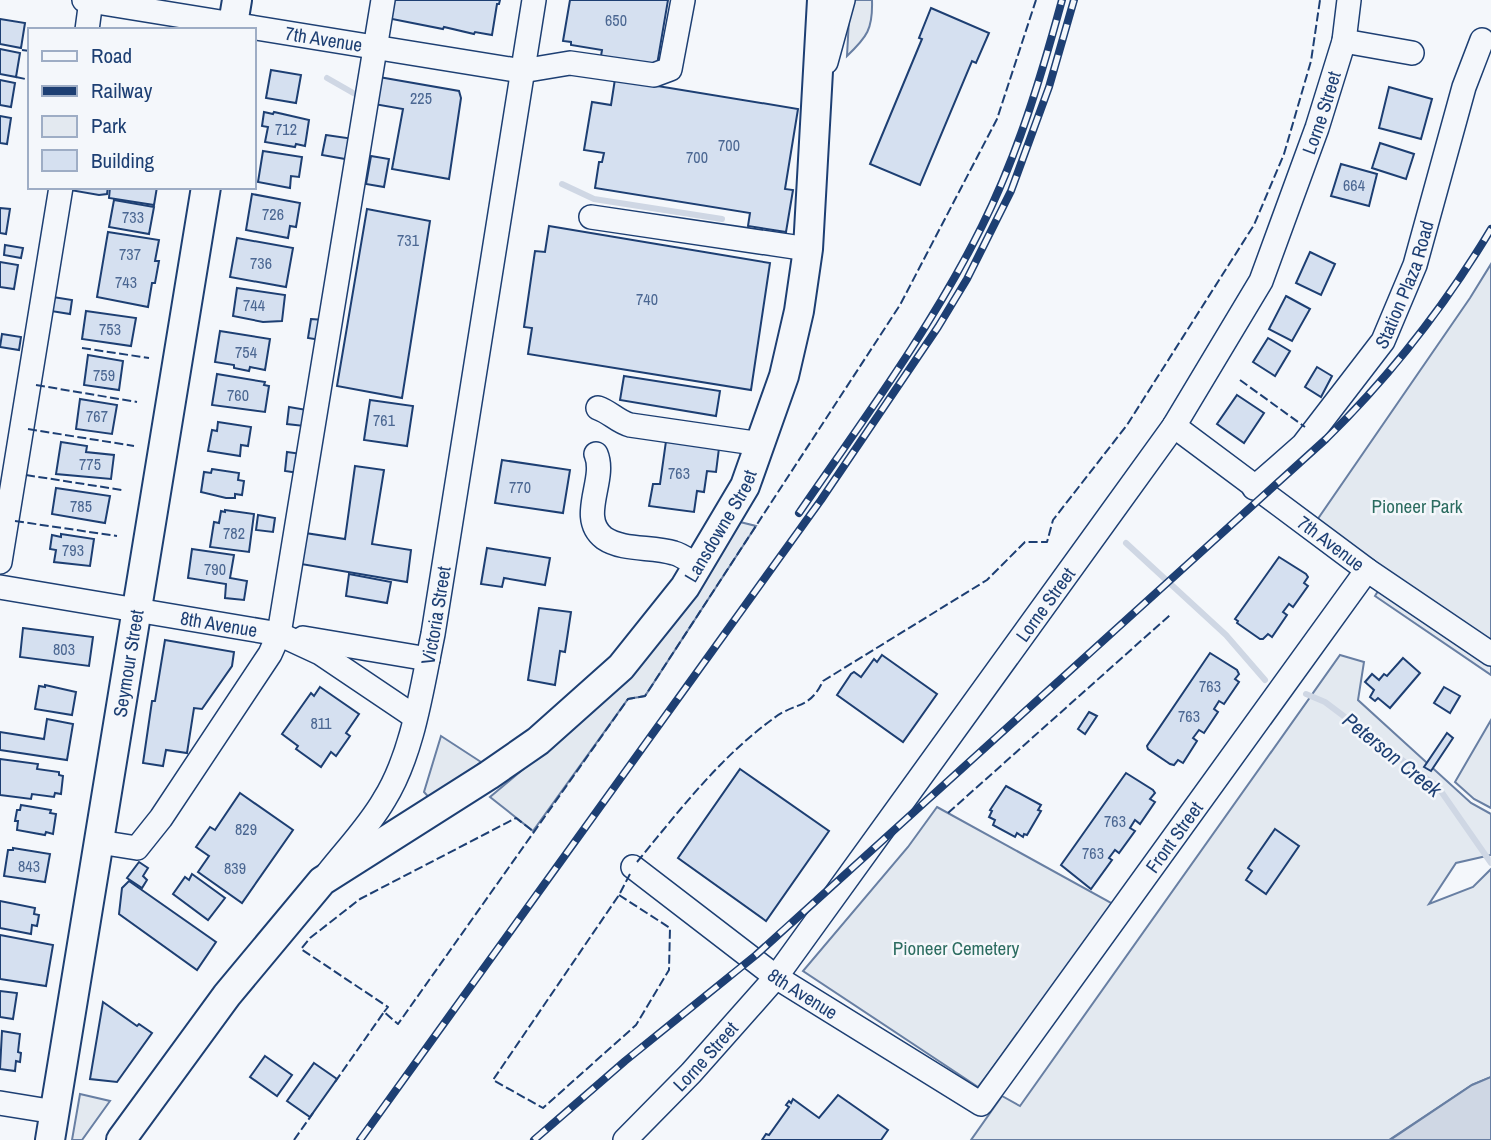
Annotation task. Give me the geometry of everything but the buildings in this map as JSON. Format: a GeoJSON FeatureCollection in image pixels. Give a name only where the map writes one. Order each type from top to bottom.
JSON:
{"type":"FeatureCollection","features":[{"type":"Feature","properties":{"kind":"main road","name":"Lansdowne Street"},"geometry":{"type":"LineString","coordinates":[[322,881],[538,741],[621,667],[685,587],[745,486],[784,376],[799,312],[808,248],[822,0]]}},
{"type":"Feature","properties":{"kind":"main road","name":"Seymour Street"},"geometry":{"type":"LineString","coordinates":[[50,1140],[206,189]]}},
{"type":"Feature","properties":{"kind":"main road","name":"Victoria Street"},"geometry":{"type":"LineString","coordinates":[[121,1140],[227,995],[322,881]]}},
{"type":"Feature","properties":{"kind":"street"},"geometry":{"type":"LineString","coordinates":[[87,28],[89,0]]}},
{"type":"Feature","properties":{"kind":"street","name":"7th Avenue"},"geometry":{"type":"LineString","coordinates":[[89,0],[234,18],[375,47],[522,71],[570,63],[654,75],[670,69],[683,0]]}},
{"type":"Feature","properties":{"kind":"street"},"geometry":{"type":"LineString","coordinates":[[99,842],[137,848],[169,807],[270,654],[279,634],[383,0]]}},
{"type":"Feature","properties":{"kind":"street","name":"Victoria Street"},"geometry":{"type":"LineString","coordinates":[[322,881],[385,800],[401,765],[415,717],[428,659],[534,0]]}},
{"type":"Feature","properties":{"kind":"street"},"geometry":{"type":"LineString","coordinates":[[818,89],[843,0]]}},
{"type":"Feature","properties":{"kind":"street","name":"Lorne Street"},"geometry":{"type":"LineString","coordinates":[[625,1140],[691,1073],[776,977],[1174,426],[1261,281],[1317,128],[1344,41],[1349,0]]}},
{"type":"Feature","properties":{"kind":"street","name":"Station Plaza Road"},"geometry":{"type":"LineString","coordinates":[[1254,488],[1303,445],[1382,341],[1415,265],[1464,87],[1482,40]]}},
{"type":"Feature","properties":{"kind":"street"},"geometry":{"type":"LineString","coordinates":[[1344,41],[1412,54]]}},
{"type":"Feature","properties":{"kind":"street"},"geometry":{"type":"LineString","coordinates":[[0,562],[61,189]]}},
{"type":"Feature","properties":{"kind":"street"},"geometry":{"type":"LineString","coordinates":[[591,217],[808,248]]}},
{"type":"Feature","properties":{"kind":"street"},"geometry":{"type":"LineString","coordinates":[[598,408],[630,425],[761,444]]}},
{"type":"Feature","properties":{"kind":"street","name":"7th Avenue"},"geometry":{"type":"LineString","coordinates":[[1174,426],[1367,570],[1491,654]]}},
{"type":"Feature","properties":{"kind":"street"},"geometry":{"type":"LineString","coordinates":[[596,454],[600,466],[592,517],[600,534],[615,543],[676,553],[698,566]]}},
{"type":"Feature","properties":{"kind":"street","name":"Front Street"},"geometry":{"type":"LineString","coordinates":[[981,1104],[1367,570]]}},
{"type":"Feature","properties":{"kind":"street","name":"8th Avenue"},"geometry":{"type":"LineString","coordinates":[[0,587],[279,634],[307,645],[415,717]]}},
{"type":"Feature","properties":{"kind":"street"},"geometry":{"type":"LineString","coordinates":[[279,634],[428,659]]}},
{"type":"Feature","properties":{"kind":"street","name":"8th Avenue"},"geometry":{"type":"LineString","coordinates":[[634,867],[776,977],[981,1104]]}},
{"type":"Feature","properties":{"kind":"street"},"geometry":{"type":"LineString","coordinates":[[0,1104],[55,1112]]}},
{"type":"Feature","properties":{"kind":"green space"},"geometry":{"type":"Polygon","coordinates":[[[850,0],[872,0],[872,10],[867,32],[847,56],[850,0]]]}},
{"type":"Feature","properties":{"kind":"green space","name":"Pioneer Park"},"geometry":{"type":"Polygon","coordinates":[[[1491,264],[1491,675],[1375,596],[1388,575],[1315,523],[1491,264]]]}},
{"type":"Feature","properties":{"kind":"green space"},"geometry":{"type":"Polygon","coordinates":[[[740,522],[756,526],[645,696],[628,699],[533,831],[490,797],[583,719],[717,560],[740,522]]]}},
{"type":"Feature","properties":{"kind":"green space"},"geometry":{"type":"Polygon","coordinates":[[[1340,655],[1364,662],[1358,700],[1471,803],[1491,814],[1491,855],[1456,863],[1429,904],[1473,887],[1491,869],[1491,1077],[1472,1085],[1389,1140],[971,1140],[1002,1096],[1020,1106],[1340,655]]]}},
{"type":"Feature","properties":{"kind":"green space"},"geometry":{"type":"Polygon","coordinates":[[[1491,720],[1491,808],[1474,799],[1455,782],[1491,720]]]}},
{"type":"Feature","properties":{"kind":"green space"},"geometry":{"type":"Polygon","coordinates":[[[441,736],[481,762],[432,801],[424,792],[441,736]]]}},
{"type":"Feature","properties":{"kind":"green space","name":"Pioneer Cemetery"},"geometry":{"type":"Polygon","coordinates":[[[937,807],[1115,905],[978,1087],[803,971],[908,847],[937,807]]]}},
{"type":"Feature","properties":{"kind":"green space"},"geometry":{"type":"Polygon","coordinates":[[[80,1094],[110,1101],[82,1140],[72,1140],[80,1094]]]}},
{"type":"Feature","properties":{"kind":"shaded area"},"geometry":{"type":"Polygon","coordinates":[[[1491,1077],[1491,1140],[1390,1140],[1472,1085],[1491,1077]]]}},
{"type":"Feature","properties":{"kind":"waterway","name":"Peterson Creek"},"geometry":{"type":"LineString","coordinates":[[327,78],[362,98]]}},
{"type":"Feature","properties":{"kind":"waterway","name":"Peterson Creek"},"geometry":{"type":"LineString","coordinates":[[562,184],[594,199],[722,219]]}},
{"type":"Feature","properties":{"kind":"waterway","name":"Peterson Creek"},"geometry":{"type":"LineString","coordinates":[[1126,543],[1226,635],[1265,680]]}},
{"type":"Feature","properties":{"kind":"waterway","name":"Peterson Creek"},"geometry":{"type":"LineString","coordinates":[[1306,694],[1325,702],[1438,787],[1491,863]]}},
{"type":"Feature","properties":{"kind":"railway"},"geometry":{"type":"LineString","coordinates":[[799,513],[919,337],[982,226],[1028,115],[1062,0]]}},
{"type":"Feature","properties":{"kind":"railway"},"geometry":{"type":"LineString","coordinates":[[360,1140],[821,500],[938,327],[967,279],[1011,191],[1049,87],[1074,0]]}},
{"type":"Feature","properties":{"kind":"railway"},"geometry":{"type":"LineString","coordinates":[[534,1140],[625,1061],[756,955],[1326,439],[1415,339],[1455,285],[1491,229]]}},
{"type":"Feature","properties":{"kind":"fence"},"geometry":{"type":"LineString","coordinates":[[335,1082],[384,1012],[398,1024],[628,699],[645,696],[900,305],[997,119],[1036,0]]}},
{"type":"Feature","properties":{"kind":"fence"},"geometry":{"type":"LineString","coordinates":[[637,862],[718,767],[754,733],[782,713],[813,697],[823,681],[987,580],[1025,542],[1047,542],[1053,520],[1127,425],[1254,225],[1284,154],[1311,61],[1320,0]]}},
{"type":"Feature","properties":{"kind":"fence"},"geometry":{"type":"LineString","coordinates":[[22,50],[28,51]]}},
{"type":"Feature","properties":{"kind":"fence"},"geometry":{"type":"LineString","coordinates":[[16,77],[28,80]]}},
{"type":"Feature","properties":{"kind":"fence"},"geometry":{"type":"LineString","coordinates":[[82,348],[149,358]]}},
{"type":"Feature","properties":{"kind":"fence"},"geometry":{"type":"LineString","coordinates":[[1240,380],[1305,427]]}},
{"type":"Feature","properties":{"kind":"fence"},"geometry":{"type":"LineString","coordinates":[[36,385],[137,402]]}},
{"type":"Feature","properties":{"kind":"fence"},"geometry":{"type":"LineString","coordinates":[[28,429],[134,446]]}},
{"type":"Feature","properties":{"kind":"fence"},"geometry":{"type":"LineString","coordinates":[[26,475],[122,490]]}},
{"type":"Feature","properties":{"kind":"fence"},"geometry":{"type":"LineString","coordinates":[[15,521],[117,536]]}},
{"type":"Feature","properties":{"kind":"fence"},"geometry":{"type":"LineString","coordinates":[[948,813],[1170,615]]}},
{"type":"Feature","properties":{"kind":"fence"},"geometry":{"type":"LineString","coordinates":[[384,1012],[388,1007],[301,949],[310,938],[360,899],[516,818],[533,831]]}},
{"type":"Feature","properties":{"kind":"fence"},"geometry":{"type":"LineString","coordinates":[[619,895],[670,928],[669,970],[636,1025],[543,1108],[493,1080],[619,895],[630,874]]}},
{"type":"Feature","properties":{"kind":"fence"},"geometry":{"type":"LineString","coordinates":[[294,1140],[313,1113]]}}]}
